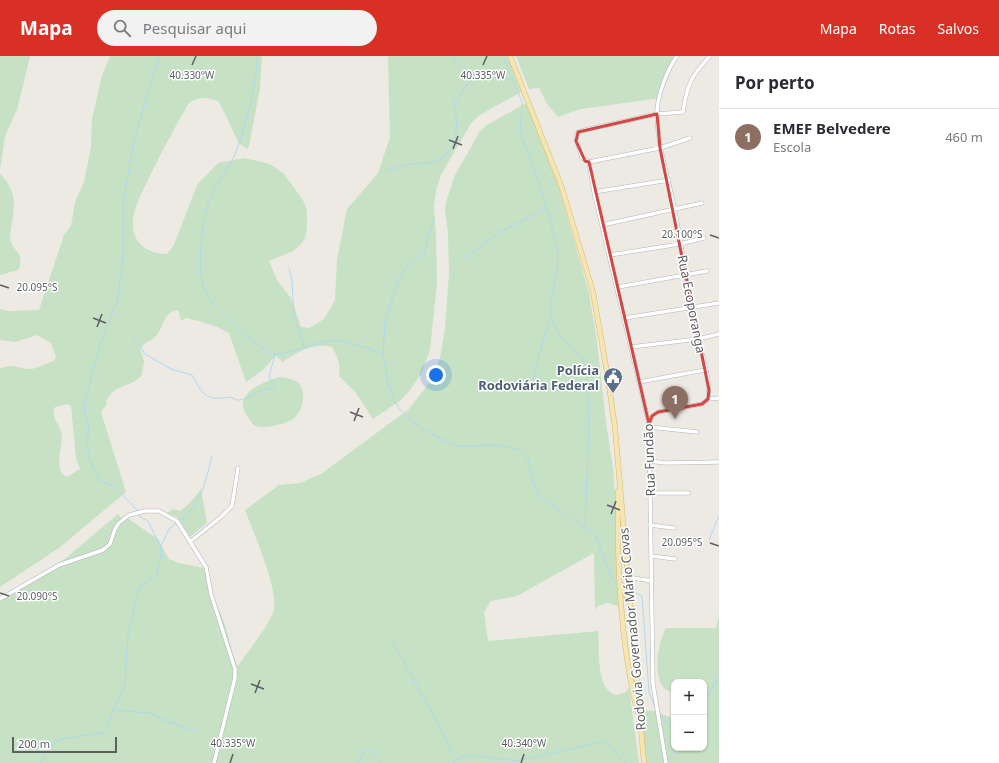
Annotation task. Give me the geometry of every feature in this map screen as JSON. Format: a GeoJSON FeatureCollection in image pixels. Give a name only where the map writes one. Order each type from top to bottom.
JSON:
{"type":"FeatureCollection","features":[{"type":"Feature","properties":{"kind":"main road","name":"Rodovia Governador Mário Covas"},"geometry":{"type":"LineString","coordinates":[[510,56],[562,188],[593,292],[608,378],[618,458],[644,763]]}},
{"type":"Feature","properties":{"kind":"main road"},"geometry":{"type":"LineString","coordinates":[[618,458],[617,534],[622,586],[630,606]]}},
{"type":"Feature","properties":{"kind":"main road"},"geometry":{"type":"LineString","coordinates":[[620,567],[621,610],[628,672],[640,726]]}},
{"type":"Feature","properties":{"kind":"street","name":"Rua Ecoporanga"},"geometry":{"type":"LineString","coordinates":[[677,56],[670,65],[663,86],[657,114],[660,148],[674,210],[690,307],[706,370],[709,390],[708,399]]}},
{"type":"Feature","properties":{"kind":"street"},"geometry":{"type":"LineString","coordinates":[[657,114],[683,112],[685,94],[693,74],[710,56]]}},
{"type":"Feature","properties":{"kind":"street","name":"Rua Fundão"},"geometry":{"type":"LineString","coordinates":[[657,114],[578,132],[576,138],[582,158],[588,161],[649,426],[648,461],[652,581],[653,684],[666,763]]}},
{"type":"Feature","properties":{"kind":"street"},"geometry":{"type":"LineString","coordinates":[[588,161],[660,148],[690,138]]}},
{"type":"Feature","properties":{"kind":"street"},"geometry":{"type":"LineString","coordinates":[[594,192],[668,180]]}},
{"type":"Feature","properties":{"kind":"street"},"geometry":{"type":"LineString","coordinates":[[602,225],[702,203]]}},
{"type":"Feature","properties":{"kind":"street"},"geometry":{"type":"LineString","coordinates":[[610,255],[680,244],[704,238]]}},
{"type":"Feature","properties":{"kind":"street"},"geometry":{"type":"LineString","coordinates":[[618,287],[707,271]]}},
{"type":"Feature","properties":{"kind":"street"},"geometry":{"type":"LineString","coordinates":[[625,318],[719,303]]}},
{"type":"Feature","properties":{"kind":"street"},"geometry":{"type":"LineString","coordinates":[[631,347],[698,339],[719,334]]}},
{"type":"Feature","properties":{"kind":"street"},"geometry":{"type":"LineString","coordinates":[[639,382],[706,370]]}},
{"type":"Feature","properties":{"kind":"street"},"geometry":{"type":"LineString","coordinates":[[697,432],[649,426],[652,416],[658,412],[702,404],[708,399],[719,398]]}},
{"type":"Feature","properties":{"kind":"street"},"geometry":{"type":"LineString","coordinates":[[648,461],[667,463],[719,462]]}},
{"type":"Feature","properties":{"kind":"street"},"geometry":{"type":"LineString","coordinates":[[191,541],[221,517],[232,506],[238,468]]}},
{"type":"Feature","properties":{"kind":"street"},"geometry":{"type":"LineString","coordinates":[[649,493],[688,493]]}},
{"type":"Feature","properties":{"kind":"street"},"geometry":{"type":"LineString","coordinates":[[0,599],[59,565],[103,550],[110,544],[119,522],[134,512],[153,511],[168,514],[177,521],[206,567],[211,594],[235,669],[235,678],[214,763]]}},
{"type":"Feature","properties":{"kind":"street"},"geometry":{"type":"LineString","coordinates":[[650,525],[674,528]]}},
{"type":"Feature","properties":{"kind":"street"},"geometry":{"type":"LineString","coordinates":[[651,556],[675,559]]}},
{"type":"Feature","properties":{"kind":"street"},"geometry":{"type":"LineString","coordinates":[[627,577],[652,581]]}},
{"type":"Feature","properties":{"kind":"highlighted area"},"geometry":{"type":"Polygon","coordinates":[[[657,114],[660,148],[709,390],[708,399],[702,404],[658,412],[652,416],[649,424],[589,162],[585,161],[576,141],[578,132],[657,114]]]}},
{"type":"Feature","properties":{"kind":"green space"},"geometry":{"type":"Polygon","coordinates":[[[0,56],[30,56],[17,110],[5,136],[0,170],[0,56]]]}},
{"type":"Feature","properties":{"kind":"green space"},"geometry":{"type":"Polygon","coordinates":[[[110,56],[262,56],[260,88],[249,146],[247,149],[239,143],[219,102],[203,98],[192,101],[188,104],[171,134],[141,194],[135,211],[133,228],[138,241],[142,246],[153,252],[167,254],[174,245],[197,185],[218,163],[245,158],[270,164],[284,174],[303,200],[307,211],[307,228],[305,238],[301,244],[293,251],[269,261],[278,282],[291,298],[301,327],[309,328],[324,319],[335,300],[337,260],[347,209],[378,173],[390,137],[388,56],[507,56],[521,92],[480,115],[471,123],[441,175],[436,190],[434,207],[437,283],[430,350],[421,374],[401,400],[373,419],[356,393],[339,376],[340,372],[336,354],[332,347],[326,346],[306,349],[283,362],[275,356],[263,370],[246,382],[229,333],[197,320],[186,318],[181,321],[178,310],[173,311],[165,319],[157,335],[140,349],[144,361],[142,375],[114,391],[106,401],[107,404],[101,412],[126,492],[59,548],[0,587],[0,369],[11,366],[31,369],[54,361],[56,357],[51,343],[37,335],[15,342],[0,340],[0,309],[9,311],[39,310],[64,235],[71,226],[75,202],[84,182],[91,147],[92,119],[102,76],[110,56]],[[67,404],[55,407],[54,411],[54,417],[62,436],[59,462],[60,468],[62,473],[67,477],[80,469],[76,458],[71,406],[67,404]]]}},
{"type":"Feature","properties":{"kind":"green space"},"geometry":{"type":"Polygon","coordinates":[[[516,56],[677,56],[660,98],[581,109],[558,117],[547,104],[539,88],[529,89],[516,56]]]}},
{"type":"Feature","properties":{"kind":"green space"},"geometry":{"type":"Polygon","coordinates":[[[526,103],[556,177],[589,293],[597,341],[606,423],[613,468],[624,608],[608,603],[598,606],[595,610],[594,553],[517,596],[491,601],[484,612],[488,641],[598,631],[600,668],[605,685],[609,691],[616,695],[626,692],[629,688],[639,763],[0,763],[0,601],[66,558],[118,514],[123,520],[127,518],[158,539],[169,559],[179,563],[209,569],[208,576],[210,590],[224,622],[238,666],[264,630],[274,609],[274,600],[269,574],[245,510],[279,485],[300,483],[321,474],[409,409],[430,382],[440,358],[445,328],[449,274],[448,233],[445,209],[455,175],[480,131],[487,125],[526,103]]]}},
{"type":"Feature","properties":{"kind":"green space"},"geometry":{"type":"Polygon","coordinates":[[[0,174],[12,191],[14,209],[10,239],[21,260],[18,270],[0,275],[0,174]]]}},
{"type":"Feature","properties":{"kind":"green space"},"geometry":{"type":"Polygon","coordinates":[[[280,377],[288,378],[300,384],[303,393],[303,402],[300,411],[294,418],[284,423],[267,427],[255,426],[251,422],[243,407],[247,394],[259,385],[280,377]]]}},
{"type":"Feature","properties":{"kind":"green space"},"geometry":{"type":"Polygon","coordinates":[[[201,489],[207,523],[190,537],[177,517],[167,513],[173,509],[180,511],[189,504],[201,489]]]}},
{"type":"Feature","properties":{"kind":"green space"},"geometry":{"type":"Polygon","coordinates":[[[719,616],[719,763],[646,763],[641,710],[655,711],[671,718],[671,751],[707,751],[707,679],[671,679],[671,692],[665,689],[661,683],[657,668],[659,650],[666,628],[716,628],[719,616]]]}},
{"type":"Feature","properties":{"kind":"waterway"},"geometry":{"type":"LineString","coordinates":[[138,511],[115,487],[98,479],[89,458],[87,443],[89,426],[85,414],[84,404],[100,345],[118,298],[123,257],[123,204],[134,140],[159,56]]}},
{"type":"Feature","properties":{"kind":"waterway"},"geometry":{"type":"LineString","coordinates":[[257,56],[253,93],[241,138],[233,159],[213,191],[206,213],[200,259],[201,277],[205,291],[209,299],[245,335],[271,354],[283,354],[322,342],[335,340],[348,342],[382,353]]}},
{"type":"Feature","properties":{"kind":"waterway"},"geometry":{"type":"LineString","coordinates":[[452,56],[457,63],[478,75],[511,80]]}},
{"type":"Feature","properties":{"kind":"waterway"},"geometry":{"type":"LineString","coordinates":[[503,56],[522,102],[520,133],[535,170],[550,219],[558,253],[557,270],[551,300],[551,318],[559,335],[581,356],[587,371],[589,428],[585,526]]}},
{"type":"Feature","properties":{"kind":"waterway"},"geometry":{"type":"LineString","coordinates":[[387,171],[411,164],[433,162],[444,157],[450,151],[456,136],[454,103],[475,74]]}},
{"type":"Feature","properties":{"kind":"waterway"},"geometry":{"type":"LineString","coordinates":[[463,260],[498,233],[546,208]]}},
{"type":"Feature","properties":{"kind":"waterway"},"geometry":{"type":"LineString","coordinates":[[434,218],[424,253],[406,267],[399,279],[385,321],[383,354],[388,384],[394,400],[412,422],[437,437],[458,446],[498,445],[520,450],[528,459],[533,483],[537,492],[544,500],[595,534],[612,579],[617,582]]}},
{"type":"Feature","properties":{"kind":"waterway"},"geometry":{"type":"LineString","coordinates":[[289,268],[292,281],[294,316],[304,346]]}},
{"type":"Feature","properties":{"kind":"waterway"},"geometry":{"type":"LineString","coordinates":[[532,389],[538,358],[550,319]]}},
{"type":"Feature","properties":{"kind":"waterway"},"geometry":{"type":"LineString","coordinates":[[133,336],[145,354],[171,369],[192,375],[206,395],[216,398],[231,397],[241,400],[262,390],[274,387],[269,376],[275,355]]}},
{"type":"Feature","properties":{"kind":"waterway"},"geometry":{"type":"LineString","coordinates":[[179,521],[193,508],[198,500],[205,483],[212,456]]}},
{"type":"Feature","properties":{"kind":"waterway"},"geometry":{"type":"LineString","coordinates":[[40,763],[55,742],[61,739],[102,733],[107,730],[113,710],[125,685],[128,634],[139,587],[157,575],[161,554],[160,546],[148,521],[140,517],[139,514]]}},
{"type":"Feature","properties":{"kind":"waterway"},"geometry":{"type":"LineString","coordinates":[[709,540],[719,516]]}},
{"type":"Feature","properties":{"kind":"waterway"},"geometry":{"type":"LineString","coordinates":[[161,546],[169,529],[177,522]]}},
{"type":"Feature","properties":{"kind":"waterway"},"geometry":{"type":"LineString","coordinates":[[630,590],[642,596],[649,692],[656,710]]}},
{"type":"Feature","properties":{"kind":"waterway"},"geometry":{"type":"LineString","coordinates":[[393,642],[443,733],[451,752],[457,758]]}},
{"type":"Feature","properties":{"kind":"waterway"},"geometry":{"type":"LineString","coordinates":[[707,697],[719,677]]}},
{"type":"Feature","properties":{"kind":"waterway"},"geometry":{"type":"LineString","coordinates":[[113,710],[151,713],[161,719],[196,731]]}},
{"type":"Feature","properties":{"kind":"waterway"},"geometry":{"type":"LineString","coordinates":[[660,716],[671,729]]}},
{"type":"Feature","properties":{"kind":"waterway"},"geometry":{"type":"LineString","coordinates":[[452,763],[461,757],[472,755],[516,761],[602,742],[609,745],[626,763]]}},
{"type":"Feature","properties":{"kind":"waterway"},"geometry":{"type":"LineString","coordinates":[[358,763],[364,752],[367,750],[370,751],[380,763]]}},
{"type":"Feature","properties":{"kind":"waterway"},"geometry":{"type":"LineString","coordinates":[[667,763],[674,751]]}},
{"type":"Feature","properties":{"kind":"place","name":"Polícia Rodoviária Federal"},"geometry":{"type":"Point","coordinates":[613,394]}},
{"type":"Feature","properties":{"kind":"place","name":"EMEF Belvedere"},"geometry":{"type":"Point","coordinates":[675,419]}}]}
